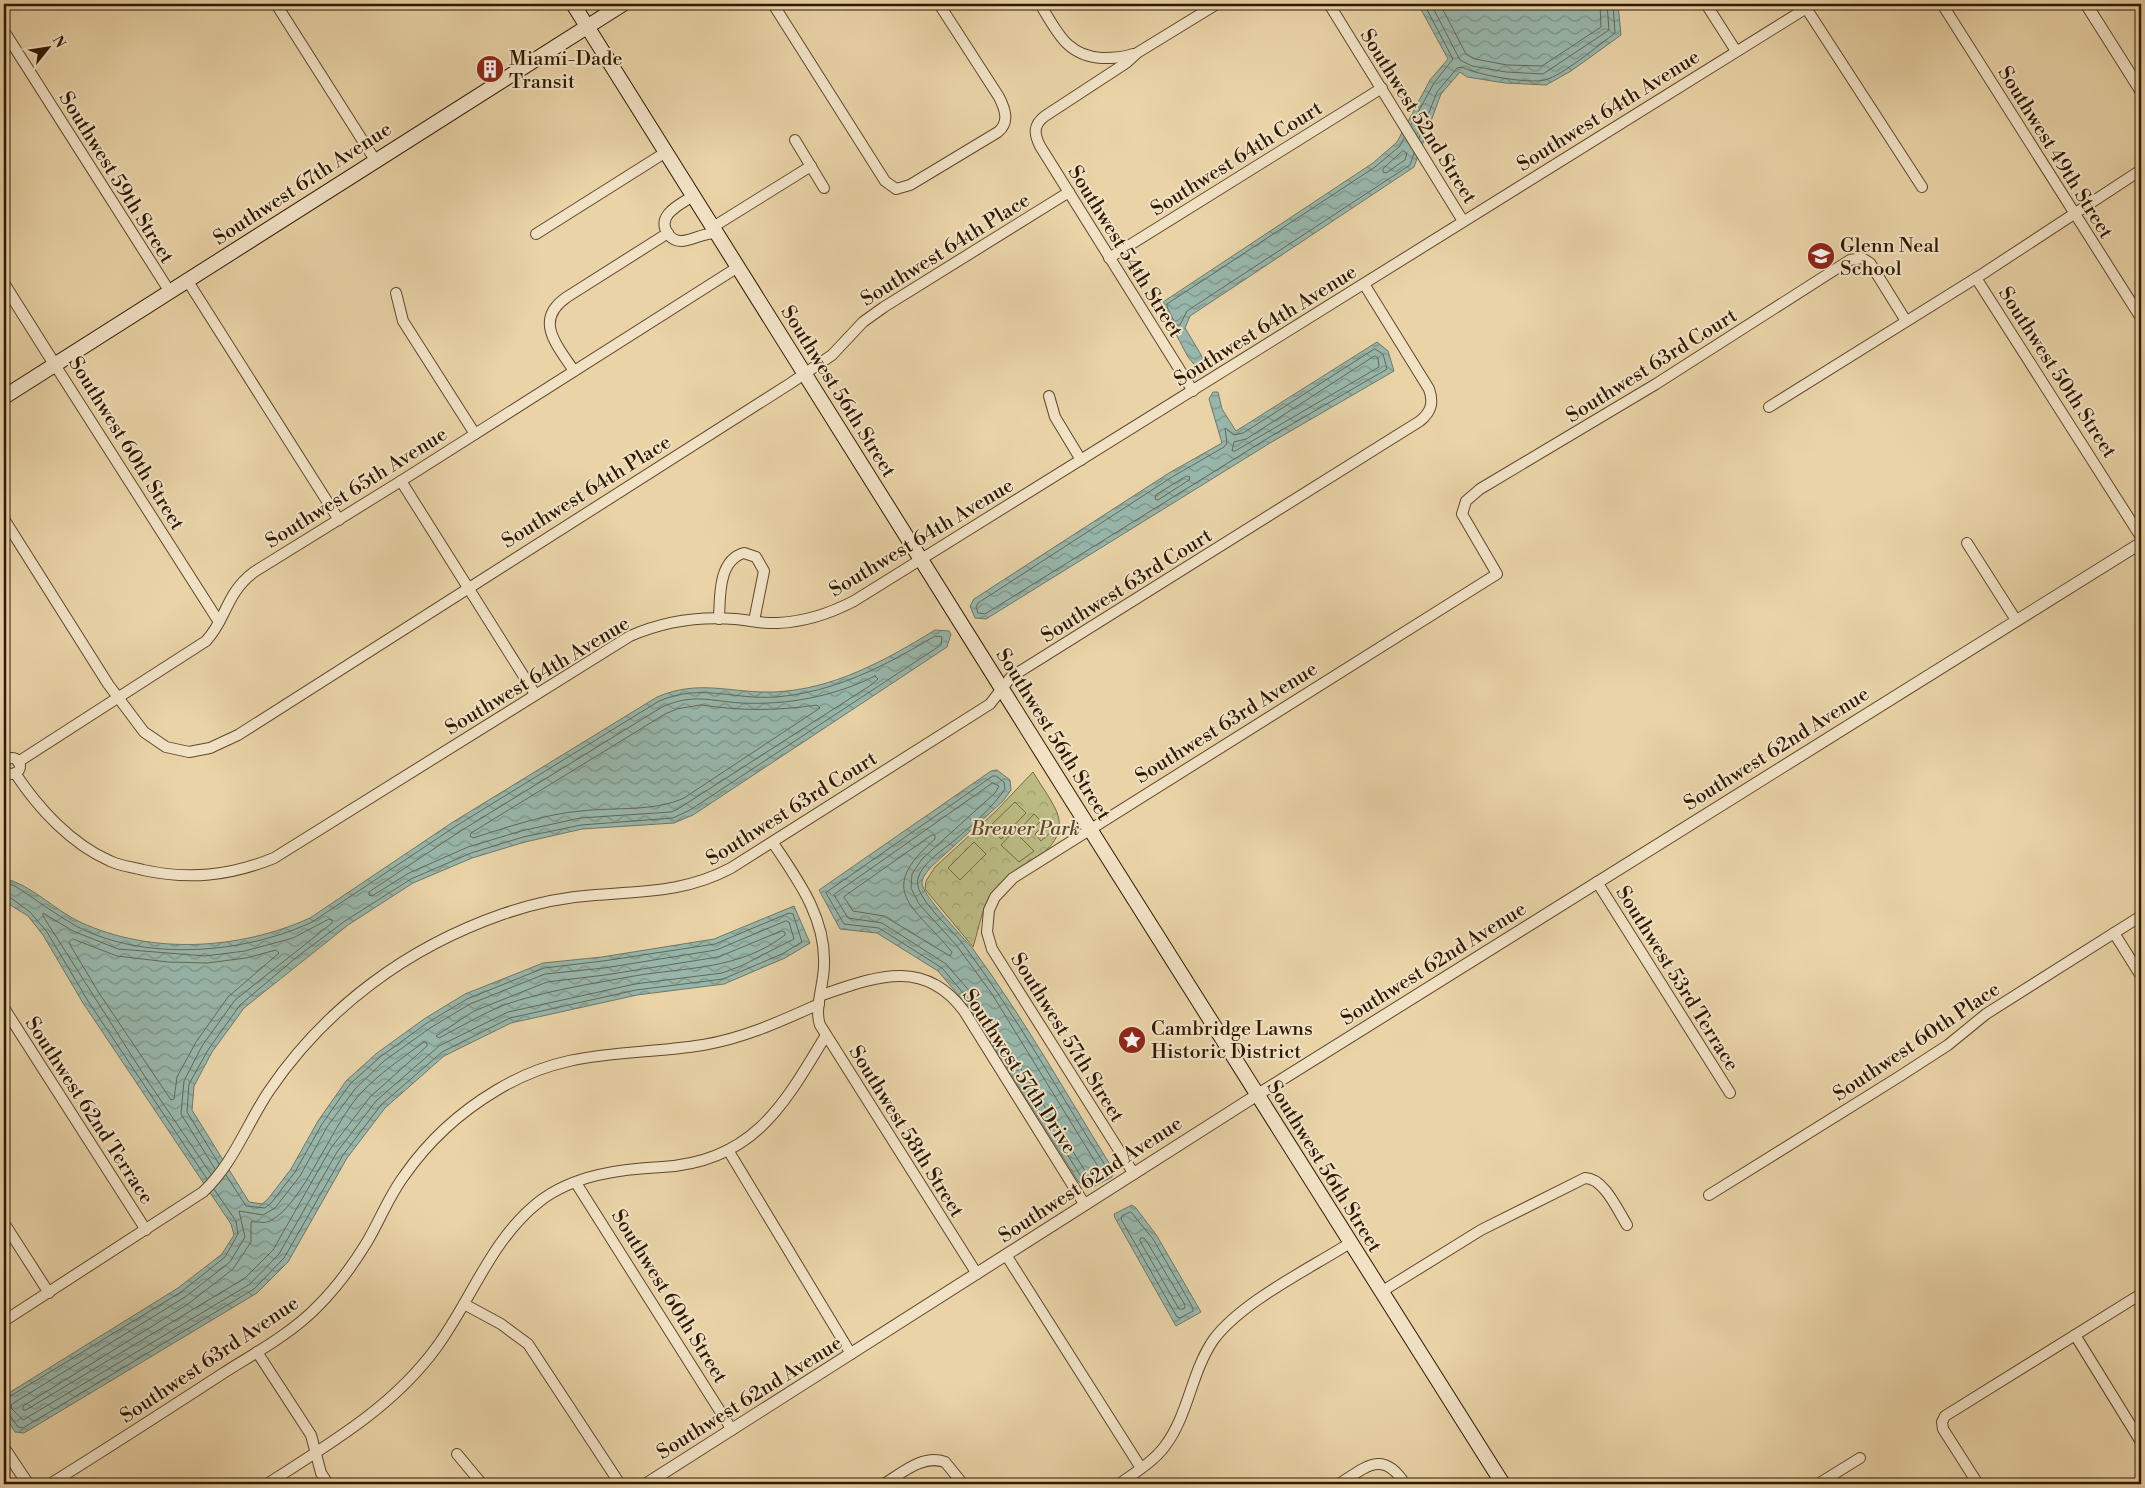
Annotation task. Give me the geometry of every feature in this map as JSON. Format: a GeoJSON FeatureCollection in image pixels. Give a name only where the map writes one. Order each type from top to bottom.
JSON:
{"type":"FeatureCollection","features":[{"type":"Feature","properties":{"kind":"main road","name":"Southwest 56th Street"},"geometry":{"type":"LineString","coordinates":[[573,4],[1089,829],[1504,1484]]}},
{"type":"Feature","properties":{"kind":"main road","name":"Southwest 67th Avenue"},"geometry":{"type":"LineString","coordinates":[[4,397],[623,4]]}},
{"type":"Feature","properties":{"kind":"street"},"geometry":{"type":"LineString","coordinates":[[276,4],[375,160]]}},
{"type":"Feature","properties":{"kind":"street"},"geometry":{"type":"LineString","coordinates":[[774,4],[885,181],[896,189],[910,185],[998,132],[1006,121],[1000,98],[939,4]]}},
{"type":"Feature","properties":{"kind":"street"},"geometry":{"type":"LineString","coordinates":[[1040,4],[1065,42],[1081,54],[1117,58],[1137,53],[1217,4]]}},
{"type":"Feature","properties":{"kind":"street","name":"Southwest 52nd Street"},"geometry":{"type":"LineString","coordinates":[[1329,4],[1463,222]]}},
{"type":"Feature","properties":{"kind":"street"},"geometry":{"type":"LineString","coordinates":[[1706,4],[1736,51]]}},
{"type":"Feature","properties":{"kind":"street","name":"Southwest 49th Street"},"geometry":{"type":"LineString","coordinates":[[1942,4],[2141,318]]}},
{"type":"Feature","properties":{"kind":"street"},"geometry":{"type":"LineString","coordinates":[[2086,4],[2141,91]]}},
{"type":"Feature","properties":{"kind":"street"},"geometry":{"type":"LineString","coordinates":[[1810,6],[1880,124],[1899,148],[1922,187]]}},
{"type":"Feature","properties":{"kind":"street","name":"Southwest 64th Avenue"},"geometry":{"type":"LineString","coordinates":[[7,766],[54,821],[87,847],[110,861],[167,875],[212,876],[249,868],[286,852],[614,644],[640,632],[668,623],[719,619],[785,623],[834,610],[854,601],[1810,6]]}},
{"type":"Feature","properties":{"kind":"street","name":"Southwest 59th Street"},"geometry":{"type":"LineString","coordinates":[[4,31],[170,292]]}},
{"type":"Feature","properties":{"kind":"street","name":"Southwest 54th Street"},"geometry":{"type":"LineString","coordinates":[[1137,53],[1126,63],[1044,116],[1037,123],[1035,129],[1040,146],[1193,391]]}},
{"type":"Feature","properties":{"kind":"street","name":"Southwest 64th Court"},"geometry":{"type":"LineString","coordinates":[[1109,258],[1382,88]]}},
{"type":"Feature","properties":{"kind":"street"},"geometry":{"type":"LineString","coordinates":[[795,140],[824,188]]}},
{"type":"Feature","properties":{"kind":"street"},"geometry":{"type":"LineString","coordinates":[[536,234],[666,152]]}},
{"type":"Feature","properties":{"kind":"street"},"geometry":{"type":"LineString","coordinates":[[693,196],[669,212],[665,224],[672,238],[681,241],[715,230],[810,166]]}},
{"type":"Feature","properties":{"kind":"street"},"geometry":{"type":"LineString","coordinates":[[1769,407],[1976,278],[2141,170]]}},
{"type":"Feature","properties":{"kind":"street","name":"Southwest 64th Place"},"geometry":{"type":"LineString","coordinates":[[4,519],[117,698],[144,732],[159,744],[181,752],[210,748],[238,735],[804,374],[841,347],[863,322],[884,307],[1069,192]]}},
{"type":"Feature","properties":{"kind":"street"},"geometry":{"type":"LineString","coordinates":[[574,371],[550,331],[549,321],[552,310],[567,297],[668,233]]}},
{"type":"Feature","properties":{"kind":"street","name":"Southwest 63rd Court"},"geometry":{"type":"LineString","coordinates":[[1497,574],[1463,519],[1463,507],[1469,497],[1656,384],[1848,261],[1862,258],[1872,266],[1906,321]]}},
{"type":"Feature","properties":{"kind":"street","name":"Southwest 65th Avenue"},"geometry":{"type":"LineString","coordinates":[[7,766],[14,759],[18,762],[200,646],[211,636],[230,597],[247,578],[738,267]]}},
{"type":"Feature","properties":{"kind":"street","name":"Southwest 50th Street"},"geometry":{"type":"LineString","coordinates":[[1976,278],[2141,536]]}},
{"type":"Feature","properties":{"kind":"street","name":"Southwest 59th Street"},"geometry":{"type":"LineString","coordinates":[[188,280],[339,520]]}},
{"type":"Feature","properties":{"kind":"street","name":"Southwest 60th Street"},"geometry":{"type":"LineString","coordinates":[[4,284],[219,622]]}},
{"type":"Feature","properties":{"kind":"street","name":"Southwest 63rd Court"},"geometry":{"type":"LineString","coordinates":[[4,1321],[207,1189],[228,1162],[269,1091],[312,1037],[352,998],[420,951],[472,926],[530,906],[588,896],[665,890],[697,884],[731,868],[990,704],[1011,677],[1420,421],[1428,413],[1432,402],[1423,377],[1364,284]]}},
{"type":"Feature","properties":{"kind":"street"},"geometry":{"type":"LineString","coordinates":[[396,293],[402,321],[474,434]]}},
{"type":"Feature","properties":{"kind":"street"},"geometry":{"type":"LineString","coordinates":[[1049,396],[1055,417],[1081,460]]}},
{"type":"Feature","properties":{"kind":"street"},"geometry":{"type":"LineString","coordinates":[[401,481],[535,694]]}},
{"type":"Feature","properties":{"kind":"street"},"geometry":{"type":"LineString","coordinates":[[1967,543],[2016,620]]}},
{"type":"Feature","properties":{"kind":"street","name":"Southwest 62nd Avenue"},"geometry":{"type":"LineString","coordinates":[[646,1484],[1257,1095],[2141,543]]}},
{"type":"Feature","properties":{"kind":"street"},"geometry":{"type":"LineString","coordinates":[[719,619],[725,569],[734,557],[744,553],[756,557],[764,571],[754,621]]}},
{"type":"Feature","properties":{"kind":"street","name":"Southwest 63rd Avenue"},"geometry":{"type":"LineString","coordinates":[[988,915],[995,897],[1013,878],[1497,574]]}},
{"type":"Feature","properties":{"kind":"street","name":"Southwest 58th Street"},"geometry":{"type":"LineString","coordinates":[[773,843],[804,890],[818,920],[824,955],[817,1016],[826,1035],[977,1274]]}},
{"type":"Feature","properties":{"kind":"street","name":"Southwest 53rd Terrace"},"geometry":{"type":"LineString","coordinates":[[1597,882],[1730,1093]]}},
{"type":"Feature","properties":{"kind":"street","name":"Southwest 57th Street"},"geometry":{"type":"LineString","coordinates":[[988,915],[987,932],[992,949],[1134,1174]]}},
{"type":"Feature","properties":{"kind":"street","name":"Southwest 60th Place"},"geometry":{"type":"LineString","coordinates":[[1709,1195],[1948,1045],[1986,1014],[2141,916]]}},
{"type":"Feature","properties":{"kind":"street"},"geometry":{"type":"LineString","coordinates":[[2114,933],[2141,976]]}},
{"type":"Feature","properties":{"kind":"street","name":"Southwest 57th Drive"},"geometry":{"type":"LineString","coordinates":[[820,999],[871,978],[896,975],[924,979],[948,992],[964,1011],[1085,1205]]}},
{"type":"Feature","properties":{"kind":"street","name":"Southwest 63rd Avenue"},"geometry":{"type":"LineString","coordinates":[[50,1484],[257,1352],[305,1318],[327,1297],[363,1248],[398,1185],[415,1161],[454,1120],[496,1091],[535,1072],[582,1057],[678,1048],[736,1038],[764,1029],[820,999]]}},
{"type":"Feature","properties":{"kind":"street","name":"Southwest 62nd Terrace"},"geometry":{"type":"LineString","coordinates":[[4,1008],[146,1230]]}},
{"type":"Feature","properties":{"kind":"street"},"geometry":{"type":"LineString","coordinates":[[267,1484],[316,1453],[373,1413],[411,1379],[442,1340],[498,1246],[520,1219],[545,1197],[576,1182],[620,1170],[694,1162],[728,1150],[757,1130],[781,1108],[826,1035]]}},
{"type":"Feature","properties":{"kind":"street"},"geometry":{"type":"LineString","coordinates":[[728,1150],[852,1354]]}},
{"type":"Feature","properties":{"kind":"street"},"geometry":{"type":"LineString","coordinates":[[1381,1292],[1487,1226],[1588,1178],[1597,1182],[1604,1190],[1627,1225]]}},
{"type":"Feature","properties":{"kind":"street","name":"Southwest 60th Street"},"geometry":{"type":"LineString","coordinates":[[576,1182],[732,1430]]}},
{"type":"Feature","properties":{"kind":"street"},"geometry":{"type":"LineString","coordinates":[[4,1224],[48,1293]]}},
{"type":"Feature","properties":{"kind":"street"},"geometry":{"type":"LineString","coordinates":[[1119,1484],[1142,1468],[1162,1450],[1173,1434],[1200,1363],[1224,1328],[1251,1306],[1350,1242]]}},
{"type":"Feature","properties":{"kind":"street"},"geometry":{"type":"LineString","coordinates":[[1006,1255],[1142,1468]]}},
{"type":"Feature","properties":{"kind":"street"},"geometry":{"type":"LineString","coordinates":[[1978,1484],[1945,1433],[1942,1422],[1950,1412],[2141,1294]]}},
{"type":"Feature","properties":{"kind":"street"},"geometry":{"type":"LineString","coordinates":[[464,1304],[502,1324],[528,1344],[620,1484]]}},
{"type":"Feature","properties":{"kind":"street"},"geometry":{"type":"LineString","coordinates":[[2075,1335],[2141,1442]]}},
{"type":"Feature","properties":{"kind":"street"},"geometry":{"type":"LineString","coordinates":[[257,1352],[311,1435],[321,1474],[328,1484]]}},
{"type":"Feature","properties":{"kind":"street"},"geometry":{"type":"LineString","coordinates":[[4,1448],[28,1484]]}},
{"type":"Feature","properties":{"kind":"street"},"geometry":{"type":"LineString","coordinates":[[457,1454],[482,1484]]}},
{"type":"Feature","properties":{"kind":"street"},"geometry":{"type":"LineString","coordinates":[[1818,1484],[1860,1458]]}},
{"type":"Feature","properties":{"kind":"street"},"geometry":{"type":"LineString","coordinates":[[884,1484],[926,1461],[940,1461],[953,1470],[963,1484]]}},
{"type":"Feature","properties":{"kind":"street"},"geometry":{"type":"LineString","coordinates":[[1339,1484],[1369,1466],[1383,1463],[1393,1468],[1405,1484]]}},
{"type":"Feature","properties":{"kind":"green space","name":"Brewer Park"},"geometry":{"type":"Polygon","coordinates":[[[1033,772],[1055,808],[1059,823],[1057,835],[1051,846],[1004,880],[995,889],[984,909],[973,947],[925,889],[926,881],[935,867],[996,811],[1033,772]]]}},
{"type":"Feature","properties":{"kind":"green space"},"geometry":{"type":"Polygon","coordinates":[[[1015,802],[1026,813],[1001,839],[989,827],[1015,802]]]}},
{"type":"Feature","properties":{"kind":"green space"},"geometry":{"type":"Polygon","coordinates":[[[1034,814],[1041,821],[1026,835],[1020,829],[1034,814]]]}},
{"type":"Feature","properties":{"kind":"green space"},"geometry":{"type":"Polygon","coordinates":[[[1046,823],[1053,830],[1041,841],[1035,834],[1046,823]]]}},
{"type":"Feature","properties":{"kind":"green space"},"geometry":{"type":"Polygon","coordinates":[[[1014,831],[1034,851],[1019,862],[1001,845],[1014,831]]]}},
{"type":"Feature","properties":{"kind":"green space"},"geometry":{"type":"Polygon","coordinates":[[[974,842],[986,854],[960,880],[948,868],[974,842]]]}},
{"type":"Feature","properties":{"kind":"water"},"geometry":{"type":"Polygon","coordinates":[[[1418,4],[1618,4],[1621,35],[1571,71],[1546,85],[1505,83],[1467,77],[1460,72],[1441,94],[1414,167],[1190,316],[1185,328],[1207,367],[1199,370],[1188,357],[1160,304],[1373,163],[1397,142],[1430,80],[1448,59],[1418,4]]]}},
{"type":"Feature","properties":{"kind":"water"},"geometry":{"type":"Polygon","coordinates":[[[1377,342],[1388,351],[1394,371],[1270,443],[986,619],[975,618],[970,606],[974,599],[1169,473],[1222,443],[1209,399],[1213,392],[1218,392],[1222,409],[1236,431],[1377,342]]]}},
{"type":"Feature","properties":{"kind":"water"},"geometry":{"type":"Polygon","coordinates":[[[935,630],[949,631],[951,634],[947,647],[693,815],[674,823],[582,829],[525,842],[472,858],[413,883],[348,925],[244,1008],[212,1052],[194,1086],[192,1110],[249,1202],[262,1204],[291,1169],[318,1121],[346,1081],[377,1053],[424,1019],[465,994],[543,963],[602,957],[714,939],[794,906],[810,943],[785,958],[724,984],[637,995],[511,1023],[444,1056],[385,1108],[347,1158],[288,1262],[257,1293],[24,1433],[15,1432],[4,1415],[4,1396],[178,1288],[222,1254],[234,1235],[231,1224],[83,1003],[43,935],[28,916],[4,901],[4,878],[24,886],[80,922],[107,933],[136,940],[165,944],[195,944],[225,942],[254,937],[283,929],[310,918],[453,822],[657,697],[672,692],[701,688],[773,692],[817,686],[858,672],[935,630]]]}},
{"type":"Feature","properties":{"kind":"water"},"geometry":{"type":"Polygon","coordinates":[[[997,770],[1010,780],[1011,790],[1003,801],[931,867],[922,883],[929,897],[973,949],[1010,1003],[1114,1171],[1112,1177],[1087,1190],[1078,1181],[970,1009],[938,971],[877,933],[840,929],[819,890],[991,771],[997,770]]]}},
{"type":"Feature","properties":{"kind":"water"},"geometry":{"type":"Polygon","coordinates":[[[1132,1205],[1157,1236],[1201,1312],[1176,1326],[1115,1218],[1114,1214],[1132,1205]]]}},
{"type":"Feature","properties":{"kind":"place","name":"Miami-Dade Transit"},"geometry":{"type":"Point","coordinates":[490,69]}},
{"type":"Feature","properties":{"kind":"place","name":"Glenn Neal School"},"geometry":{"type":"Point","coordinates":[1821,256]}},
{"type":"Feature","properties":{"kind":"place","name":"Cambridge Lawns Historic District"},"geometry":{"type":"Point","coordinates":[1132,1040]}}]}
